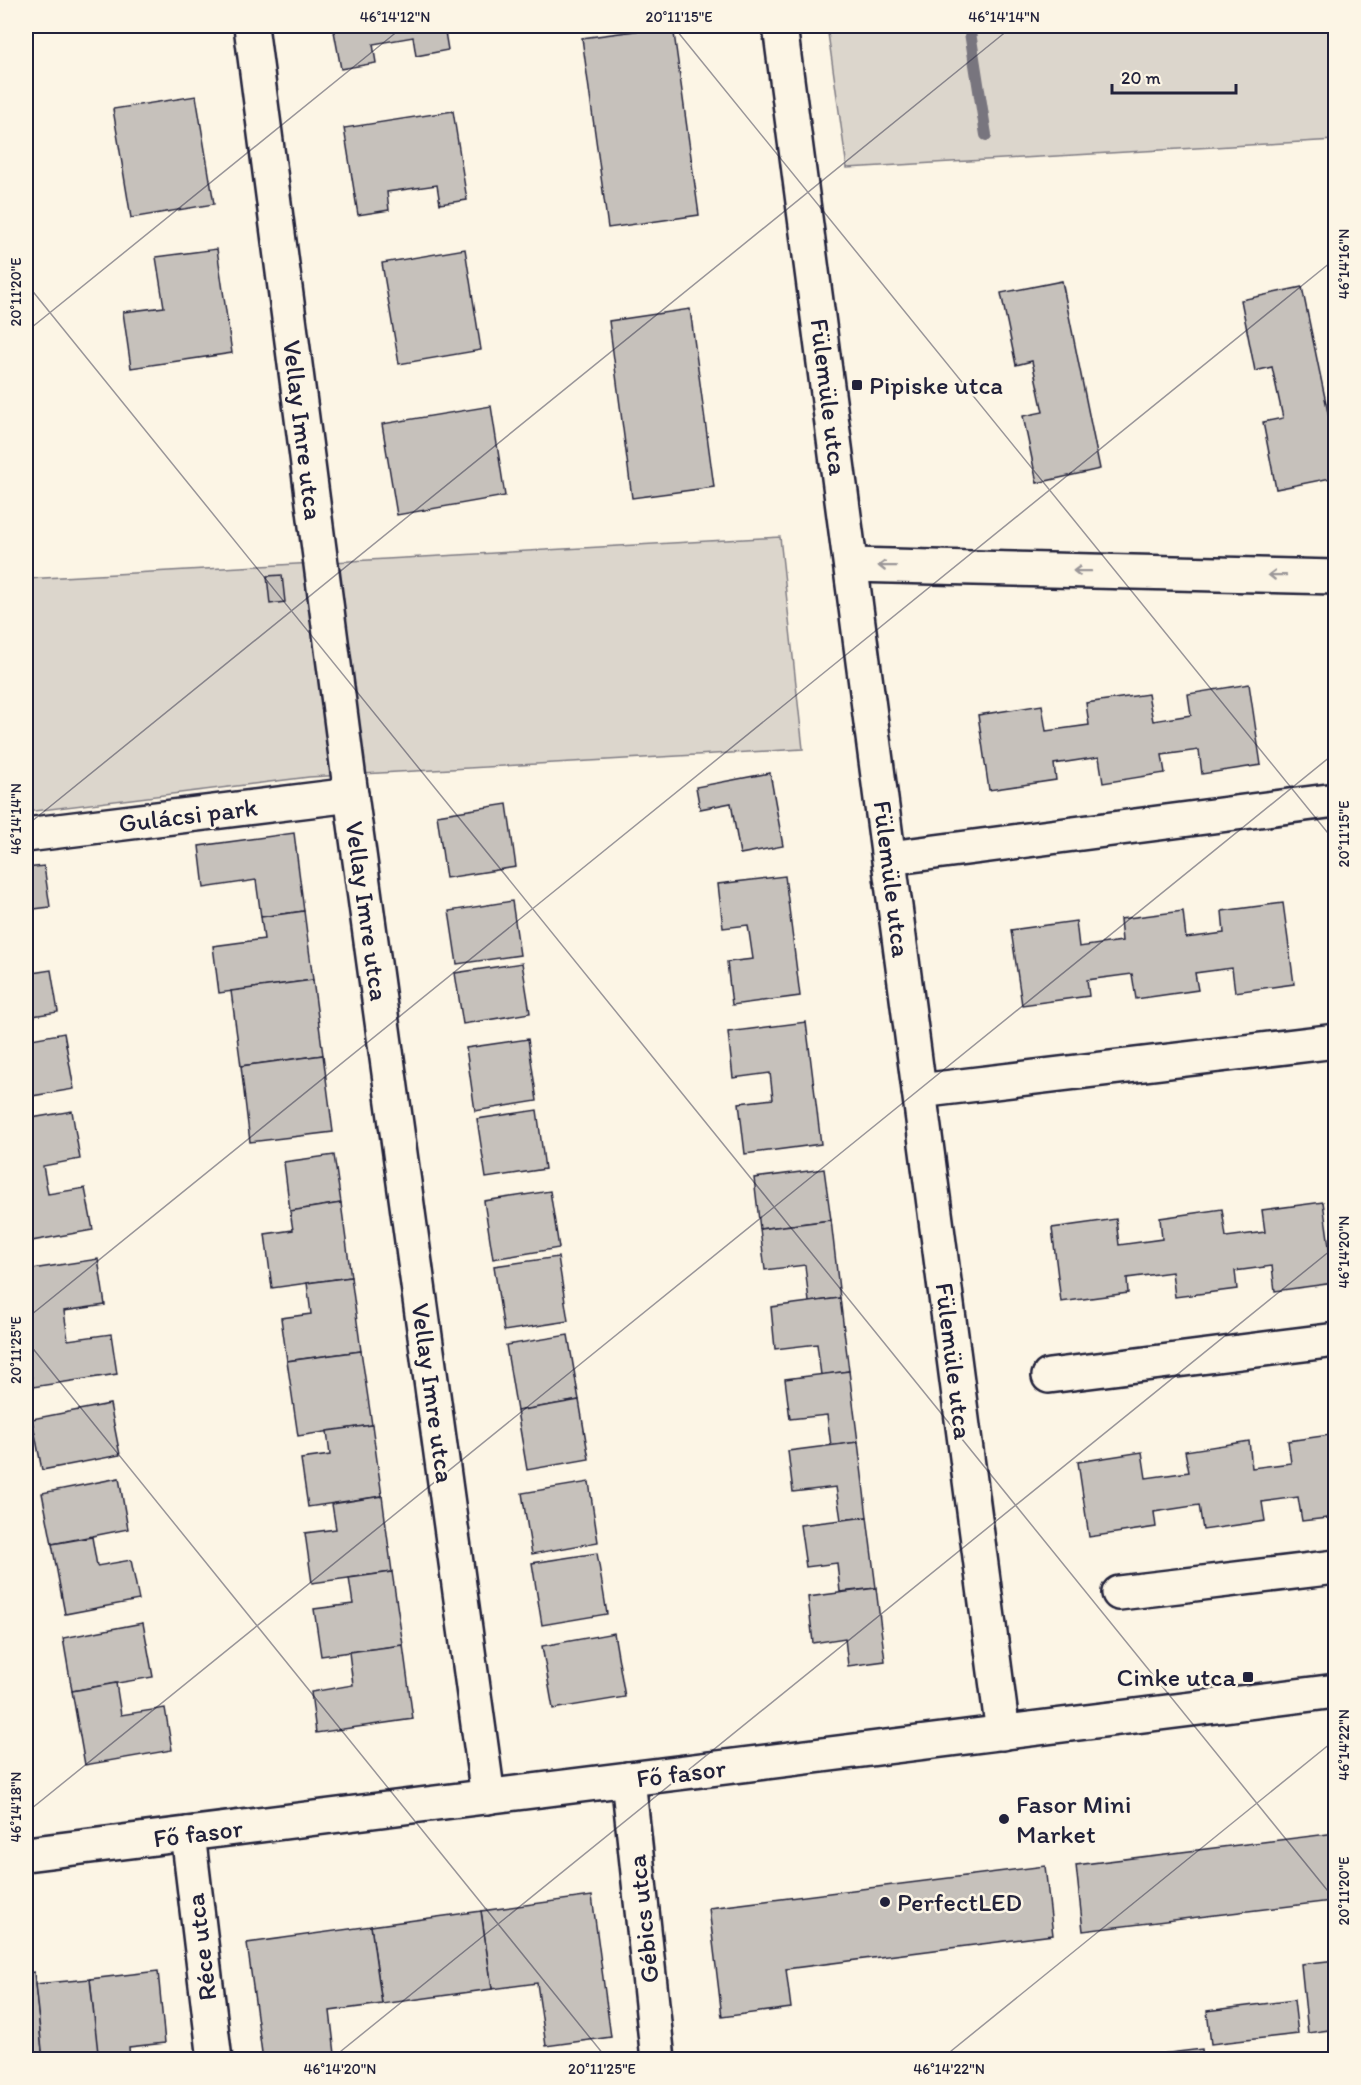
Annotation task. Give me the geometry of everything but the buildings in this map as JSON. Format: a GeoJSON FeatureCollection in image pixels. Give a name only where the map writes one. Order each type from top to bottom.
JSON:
{"type":"FeatureCollection","features":[{"type":"Feature","properties":{"kind":"street","name":"Vellay Imre utca"},"geometry":{"type":"LineString","coordinates":[[251,26],[351,795],[488,1797]]}},
{"type":"Feature","properties":{"kind":"street","name":"Fülemüle utca"},"geometry":{"type":"LineString","coordinates":[[780,26],[1003,1733]]}},
{"type":"Feature","properties":{"kind":"street"},"geometry":{"type":"LineString","coordinates":[[851,565],[1334,585]]}},
{"type":"Feature","properties":{"kind":"street","name":"Gulácsi park"},"geometry":{"type":"LineString","coordinates":[[26,835],[351,795]]}},
{"type":"Feature","properties":{"kind":"street"},"geometry":{"type":"LineString","coordinates":[[889,858],[1335,800]]}},
{"type":"Feature","properties":{"kind":"street"},"geometry":{"type":"LineString","coordinates":[[919,1091],[1335,1041]]}},
{"type":"Feature","properties":{"kind":"street"},"geometry":{"type":"LineString","coordinates":[[1049,1376],[1335,1340]]}},
{"type":"Feature","properties":{"kind":"street"},"geometry":{"type":"LineString","coordinates":[[1119,1593],[1335,1567]]}},
{"type":"Feature","properties":{"kind":"street","name":"Fő fasor"},"geometry":{"type":"LineString","coordinates":[[26,1854],[1335,1691]]}},
{"type":"Feature","properties":{"kind":"street","name":"Gébics utca"},"geometry":{"type":"LineString","coordinates":[[628,1779],[658,2060]]}},
{"type":"Feature","properties":{"kind":"street","name":"Réce utca"},"geometry":{"type":"LineString","coordinates":[[188,1834],[215,2060]]}},
{"type":"Feature","properties":{"kind":"shaded area"},"geometry":{"type":"Polygon","coordinates":[[[827,26],[1335,26],[1335,140],[847,168],[827,26]]]}},
{"type":"Feature","properties":{"kind":"shaded area"},"geometry":{"type":"Polygon","coordinates":[[[780,537],[803,749],[309,777],[26,812],[26,579],[780,537]]]}},
{"type":"Feature","properties":{"kind":"waterway"},"geometry":{"type":"LineString","coordinates":[[969,26],[986,135]]}},
{"type":"Feature","properties":{"kind":"place","name":"Pipiske utca"},"geometry":{"type":"Point","coordinates":[857,385]}},
{"type":"Feature","properties":{"kind":"place","name":"Cinke utca"},"geometry":{"type":"Point","coordinates":[1248,1677]}},
{"type":"Feature","properties":{"kind":"place","name":"Fasor Mini Market"},"geometry":{"type":"Point","coordinates":[1004,1819]}},
{"type":"Feature","properties":{"kind":"place","name":"PerfectLED"},"geometry":{"type":"Point","coordinates":[885,1902]}}]}
